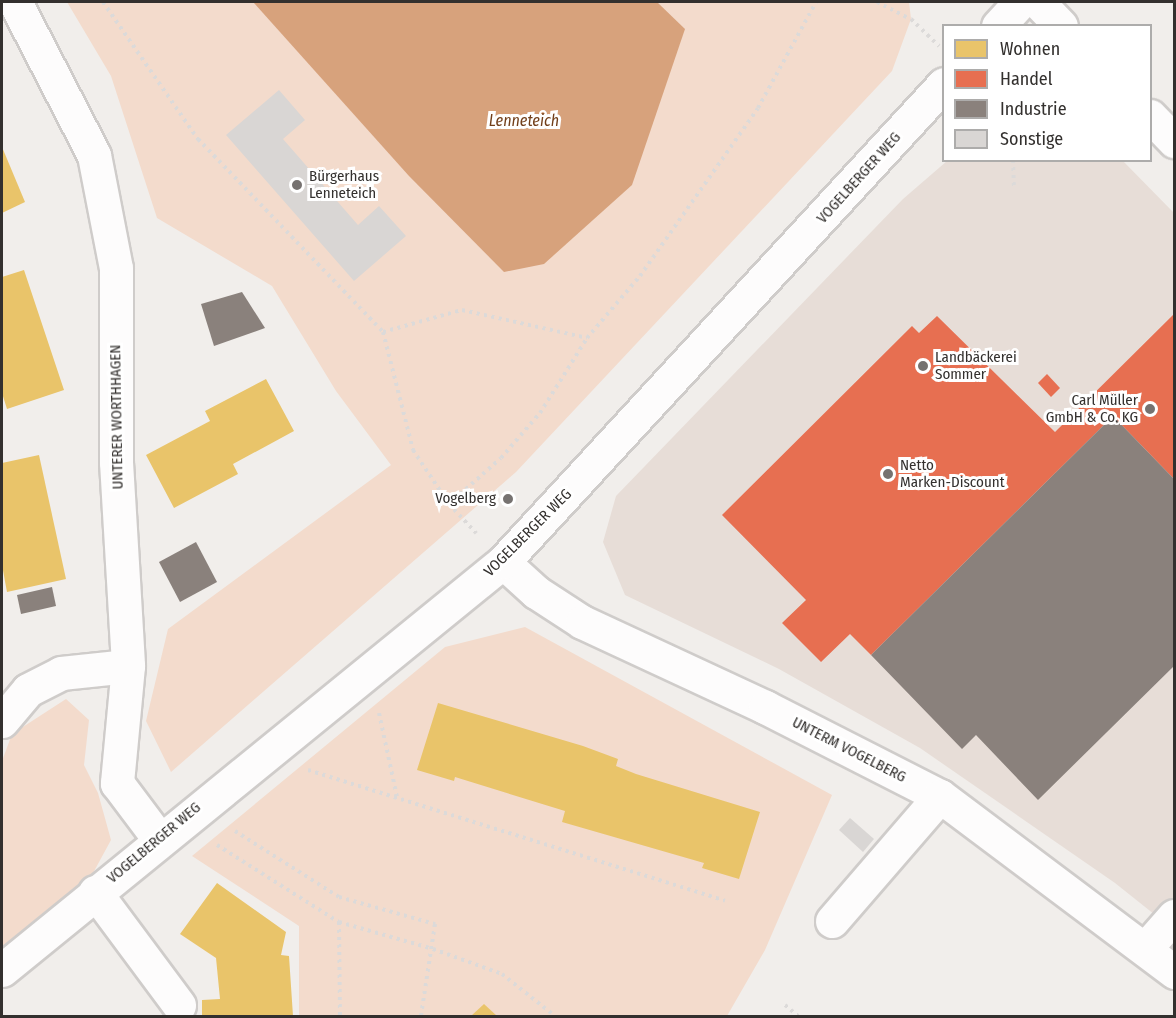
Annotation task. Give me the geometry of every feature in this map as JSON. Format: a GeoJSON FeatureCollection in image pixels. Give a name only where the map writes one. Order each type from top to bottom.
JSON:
{"type":"FeatureCollection","features":[{"type":"Feature","properties":{"kind":"street","name":"UNTERER WORTHHAGEN"},"geometry":{"type":"LineString","coordinates":[[15,2],[94,155],[116,268],[116,462],[128,666],[117,783],[159,838]]}},
{"type":"Feature","properties":{"kind":"street"},"geometry":{"type":"LineString","coordinates":[[1000,24],[1020,2]]}},
{"type":"Feature","properties":{"kind":"street"},"geometry":{"type":"LineString","coordinates":[[1038,2],[1059,24]]}},
{"type":"Feature","properties":{"kind":"street","name":"VOGELBERGER WEG"},"geometry":{"type":"LineString","coordinates":[[2,970],[159,838],[503,562],[942,86]]}},
{"type":"Feature","properties":{"kind":"street"},"geometry":{"type":"LineString","coordinates":[[1152,119],[1174,141]]}},
{"type":"Feature","properties":{"kind":"street","name":"UNTERM VOGELBERG"},"geometry":{"type":"LineString","coordinates":[[503,562],[536,592],[582,622],[765,707],[940,796],[1174,972]]}},
{"type":"Feature","properties":{"kind":"street"},"geometry":{"type":"LineString","coordinates":[[2,721],[28,690],[61,673],[128,666]]}},
{"type":"Feature","properties":{"kind":"street"},"geometry":{"type":"LineString","coordinates":[[832,921],[940,796]]}},
{"type":"Feature","properties":{"kind":"street"},"geometry":{"type":"LineString","coordinates":[[95,892],[179,1005]]}},
{"type":"Feature","properties":{"kind":"street"},"geometry":{"type":"LineString","coordinates":[[1145,949],[1174,916]]}},
{"type":"Feature","properties":{"kind":"path"},"geometry":{"type":"LineString","coordinates":[[103,2],[198,139],[383,332],[413,450],[449,504],[503,562]]}},
{"type":"Feature","properties":{"kind":"path"},"geometry":{"type":"LineString","coordinates":[[449,504],[501,458],[540,413],[587,338],[640,276],[758,108],[816,2]]}},
{"type":"Feature","properties":{"kind":"path"},"geometry":{"type":"LineString","coordinates":[[876,2],[911,19],[942,48]]}},
{"type":"Feature","properties":{"kind":"path"},"geometry":{"type":"LineString","coordinates":[[1013,162],[1014,190]]}},
{"type":"Feature","properties":{"kind":"path"},"geometry":{"type":"LineString","coordinates":[[383,332],[462,310],[587,338]]}},
{"type":"Feature","properties":{"kind":"path"},"geometry":{"type":"LineString","coordinates":[[369,669],[397,798]]}},
{"type":"Feature","properties":{"kind":"path"},"geometry":{"type":"LineString","coordinates":[[262,755],[725,901]]}},
{"type":"Feature","properties":{"kind":"path"},"geometry":{"type":"LineString","coordinates":[[198,807],[221,849],[339,921],[433,949],[502,974],[555,1017]]}},
{"type":"Feature","properties":{"kind":"path"},"geometry":{"type":"LineString","coordinates":[[198,807],[339,897],[435,924],[421,1017]]}},
{"type":"Feature","properties":{"kind":"path"},"geometry":{"type":"LineString","coordinates":[[339,921],[340,1017]]}},
{"type":"Feature","properties":{"kind":"path"},"geometry":{"type":"LineString","coordinates":[[785,1005],[798,1017]]}},
{"type":"Feature","properties":{"kind":"shaded area"},"geometry":{"type":"Polygon","coordinates":[[[67,2],[909,2],[911,19],[892,71],[516,472],[171,772],[146,721],[168,629],[391,465],[336,391],[272,286],[157,218],[111,76],[67,2]]]}},
{"type":"Feature","properties":{"kind":"shaded area"},"geometry":{"type":"Polygon","coordinates":[[[946,162],[1124,162],[1174,213],[1174,930],[1115,883],[920,748],[779,669],[625,595],[603,542],[616,496],[903,199],[946,162]]]}},
{"type":"Feature","properties":{"kind":"shaded area"},"geometry":{"type":"Polygon","coordinates":[[[525,627],[832,795],[765,950],[727,1016],[299,1016],[299,926],[192,856],[445,647],[525,627]]]}},
{"type":"Feature","properties":{"kind":"shaded area"},"geometry":{"type":"Polygon","coordinates":[[[66,699],[89,720],[84,765],[98,793],[111,840],[86,886],[2,950],[2,761],[12,734],[66,699]]]}},
{"type":"Feature","properties":{"kind":"water","name":"Lenneteich"},"geometry":{"type":"Polygon","coordinates":[[[253,2],[657,2],[685,29],[632,185],[544,264],[504,272],[409,176],[253,2]]]}},
{"type":"Feature","properties":{"kind":"building: Wohnen"},"geometry":{"type":"Polygon","coordinates":[[[2,147],[25,202],[2,213],[2,147]]]}},
{"type":"Feature","properties":{"kind":"building: Wohnen"},"geometry":{"type":"Polygon","coordinates":[[[24,270],[64,390],[7,409],[2,393],[2,277],[24,270]]]}},
{"type":"Feature","properties":{"kind":"building: Wohnen"},"geometry":{"type":"Polygon","coordinates":[[[266,379],[294,431],[233,464],[238,474],[174,508],[146,455],[210,421],[205,411],[266,379]]]}},
{"type":"Feature","properties":{"kind":"building: Wohnen"},"geometry":{"type":"Polygon","coordinates":[[[39,455],[66,579],[7,592],[2,565],[2,463],[39,455]]]}},
{"type":"Feature","properties":{"kind":"building: Wohnen"},"geometry":{"type":"Polygon","coordinates":[[[438,703],[583,746],[618,759],[616,766],[636,774],[760,812],[739,879],[702,868],[704,863],[562,822],[565,811],[455,777],[454,781],[417,770],[438,703]]]}},
{"type":"Feature","properties":{"kind":"building: Wohnen"},"geometry":{"type":"Polygon","coordinates":[[[217,883],[286,932],[281,955],[289,956],[293,1016],[202,1016],[202,1000],[220,999],[216,958],[180,934],[217,883]]]}},
{"type":"Feature","properties":{"kind":"building: Wohnen"},"geometry":{"type":"Polygon","coordinates":[[[484,1004],[497,1016],[471,1016],[484,1004]]]}},
{"type":"Feature","properties":{"kind":"building: Handel","name":"Netto Marken-Discount"},"geometry":{"type":"Polygon","coordinates":[[[1174,314],[1174,479],[1113,416],[871,655],[850,634],[821,662],[782,623],[806,600],[722,515],[912,326],[919,333],[937,316],[1055,432],[1174,314]]]}},
{"type":"Feature","properties":{"kind":"building: Handel"},"geometry":{"type":"Polygon","coordinates":[[[1047,374],[1060,388],[1051,397],[1038,383],[1047,374]]]}},
{"type":"Feature","properties":{"kind":"building: Industrie"},"geometry":{"type":"Polygon","coordinates":[[[242,292],[265,328],[214,346],[201,304],[242,292]]]}},
{"type":"Feature","properties":{"kind":"building: Industrie"},"geometry":{"type":"Polygon","coordinates":[[[1113,416],[1174,479],[1174,666],[1038,800],[976,735],[962,749],[871,655],[1113,416]]]}},
{"type":"Feature","properties":{"kind":"building: Industrie"},"geometry":{"type":"Polygon","coordinates":[[[196,542],[217,582],[180,602],[159,562],[196,542]]]}},
{"type":"Feature","properties":{"kind":"building: Industrie"},"geometry":{"type":"Polygon","coordinates":[[[52,587],[56,606],[21,614],[17,595],[52,587]]]}},
{"type":"Feature","properties":{"kind":"building: Sonstige","name":"Bürgerhaus Lenneteich"},"geometry":{"type":"Polygon","coordinates":[[[279,90],[305,120],[283,139],[358,225],[379,206],[406,236],[354,281],[226,135],[279,90]]]}},
{"type":"Feature","properties":{"kind":"building: Sonstige"},"geometry":{"type":"Polygon","coordinates":[[[850,818],[874,839],[863,852],[839,830],[850,818]]]}},
{"type":"Feature","properties":{"kind":"place","name":"Bürgerhaus Lenneteich"},"geometry":{"type":"Point","coordinates":[297,185]}},
{"type":"Feature","properties":{"kind":"place","name":"Landbäckerei Sommer"},"geometry":{"type":"Point","coordinates":[923,366]}},
{"type":"Feature","properties":{"kind":"place","name":"Carl Müller GmbH & Co. KG"},"geometry":{"type":"Point","coordinates":[1150,409]}},
{"type":"Feature","properties":{"kind":"place","name":"Netto Marken-Discount"},"geometry":{"type":"Point","coordinates":[888,474]}},
{"type":"Feature","properties":{"kind":"place","name":"Vogelberg"},"geometry":{"type":"Point","coordinates":[508,499]}}]}
